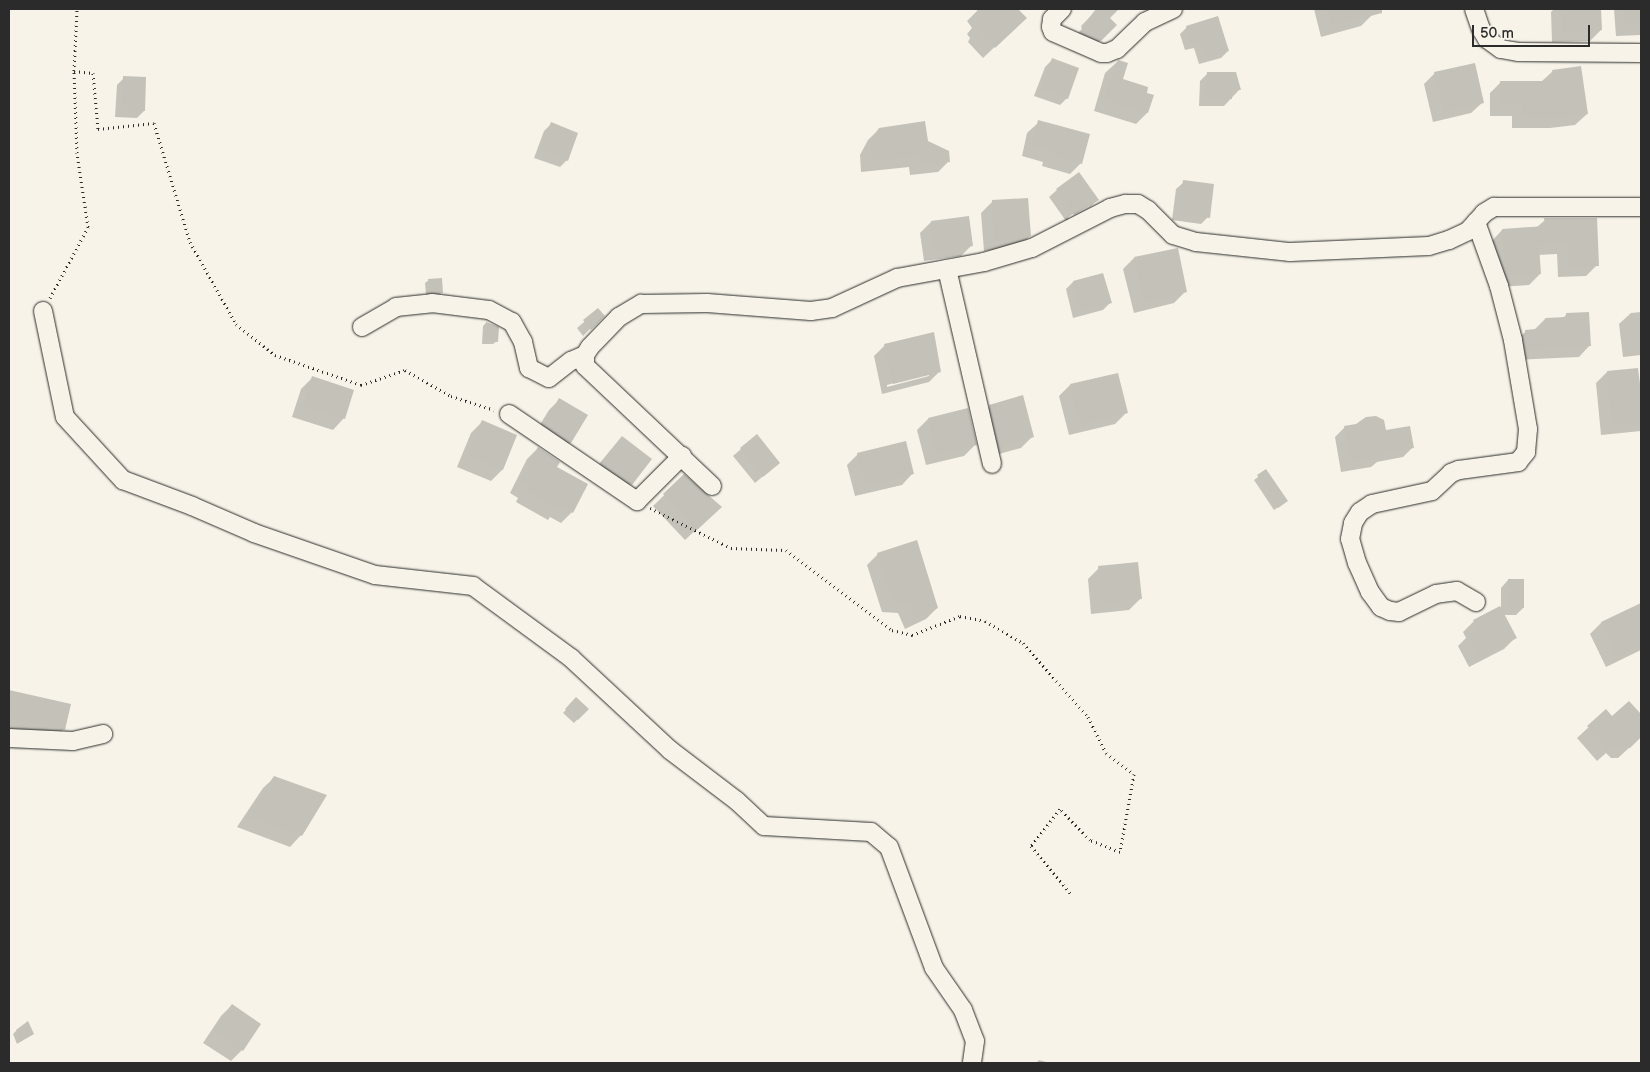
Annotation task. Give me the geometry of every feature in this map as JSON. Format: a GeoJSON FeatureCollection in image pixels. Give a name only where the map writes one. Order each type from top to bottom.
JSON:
{"type":"FeatureCollection","features":[{"type":"Feature","properties":{"kind":"street"},"geometry":{"type":"LineString","coordinates":[[1062,9],[1052,19],[1053,32],[1078,44],[1107,53],[1118,49],[1145,22],[1173,9]]}},
{"type":"Feature","properties":{"kind":"street"},"geometry":{"type":"LineString","coordinates":[[1474,9],[1481,29],[1487,39],[1501,49],[1518,52],[1641,53]]}},
{"type":"Feature","properties":{"kind":"street"},"geometry":{"type":"LineString","coordinates":[[712,486],[682,456],[592,375],[585,366],[585,356],[590,347],[619,317],[641,304],[707,303],[811,311],[832,308],[897,278],[947,269],[1032,248],[1110,208],[1125,204],[1138,204],[1148,210],[1173,235],[1196,242],[1290,252],[1429,246],[1449,240],[1468,231],[1484,214],[1494,207],[1641,206]]}},
{"type":"Feature","properties":{"kind":"street"},"geometry":{"type":"LineString","coordinates":[[1476,222],[1499,286],[1513,340],[1528,429],[1526,452],[1518,462],[1459,470],[1451,473],[1432,491],[1427,493],[1386,499],[1372,504],[1360,512],[1353,523],[1350,539],[1356,563],[1370,592],[1381,607],[1399,612],[1436,594],[1457,591],[1476,602]]}},
{"type":"Feature","properties":{"kind":"street"},"geometry":{"type":"LineString","coordinates":[[947,269],[992,464]]}},
{"type":"Feature","properties":{"kind":"street"},"geometry":{"type":"LineString","coordinates":[[362,327],[396,307],[432,304],[489,310],[512,322],[524,342],[529,368],[549,378],[572,361],[585,356]]}},
{"type":"Feature","properties":{"kind":"street"},"geometry":{"type":"LineString","coordinates":[[43,311],[65,417],[123,480],[254,533],[375,575],[473,586],[572,658],[670,750],[737,801],[764,826],[871,832],[889,847],[934,968],[963,1010],[975,1041],[972,1063]]}},
{"type":"Feature","properties":{"kind":"street"},"geometry":{"type":"LineString","coordinates":[[509,414],[636,501],[682,456]]}},
{"type":"Feature","properties":{"kind":"street"},"geometry":{"type":"LineString","coordinates":[[9,738],[73,741],[103,734]]}},
{"type":"Feature","properties":{"kind":"path"},"geometry":{"type":"LineString","coordinates":[[43,311],[88,227],[77,153],[74,71],[77,9]]}},
{"type":"Feature","properties":{"kind":"path"},"geometry":{"type":"LineString","coordinates":[[74,71],[93,73],[98,129],[154,123],[190,242],[236,324],[275,355],[361,385],[405,370],[451,396],[509,414]]}},
{"type":"Feature","properties":{"kind":"path"},"geometry":{"type":"LineString","coordinates":[[636,501],[731,548],[786,550],[892,630],[912,635],[960,616],[985,621],[1023,643],[1088,717],[1106,753],[1134,774],[1120,852],[1090,840],[1060,809],[1030,846],[1071,894]]}},
{"type":"Feature","properties":{"kind":"building"},"geometry":{"type":"Polygon","coordinates":[[[976,9],[1018,9],[1027,18],[995,48],[979,30],[978,22],[983,16],[976,9]]]}},
{"type":"Feature","properties":{"kind":"building"},"geometry":{"type":"Polygon","coordinates":[[[1096,9],[1119,9],[1110,18],[1117,25],[1101,41],[1094,36],[1089,36],[1081,28],[1096,9]]]}},
{"type":"Feature","properties":{"kind":"building"},"geometry":{"type":"Polygon","coordinates":[[[1327,9],[1382,9],[1382,13],[1332,26],[1327,9]]]}},
{"type":"Feature","properties":{"kind":"building"},"geometry":{"type":"Polygon","coordinates":[[[1562,9],[1601,9],[1602,30],[1563,32],[1562,9]]]}},
{"type":"Feature","properties":{"kind":"building"},"geometry":{"type":"Polygon","coordinates":[[[1625,9],[1641,9],[1641,25],[1626,25],[1625,9]]]}},
{"type":"Feature","properties":{"kind":"building"},"geometry":{"type":"Polygon","coordinates":[[[1218,16],[1229,51],[1207,58],[1201,41],[1192,44],[1186,26],[1218,16]]]}},
{"type":"Feature","properties":{"kind":"building"},"geometry":{"type":"Polygon","coordinates":[[[1052,58],[1079,68],[1068,99],[1041,89],[1052,58]]]}},
{"type":"Feature","properties":{"kind":"building"},"geometry":{"type":"Polygon","coordinates":[[[1118,60],[1128,63],[1123,79],[1148,87],[1147,93],[1154,95],[1148,113],[1104,100],[1118,60]]]}},
{"type":"Feature","properties":{"kind":"building"},"geometry":{"type":"Polygon","coordinates":[[[1475,63],[1484,103],[1444,112],[1434,72],[1475,63]]]}},
{"type":"Feature","properties":{"kind":"building"},"geometry":{"type":"Polygon","coordinates":[[[1581,66],[1588,114],[1562,118],[1522,117],[1522,105],[1500,105],[1500,81],[1554,81],[1552,70],[1581,66]]]}},
{"type":"Feature","properties":{"kind":"building"},"geometry":{"type":"Polygon","coordinates":[[[1207,72],[1236,72],[1241,90],[1232,90],[1232,99],[1205,99],[1207,72]]]}},
{"type":"Feature","properties":{"kind":"building"},"geometry":{"type":"Polygon","coordinates":[[[123,76],[146,77],[145,111],[122,110],[123,76]]]}},
{"type":"Feature","properties":{"kind":"building"},"geometry":{"type":"Polygon","coordinates":[[[1038,120],[1090,134],[1082,164],[1053,155],[1054,151],[1032,145],[1038,120]]]}},
{"type":"Feature","properties":{"kind":"building"},"geometry":{"type":"Polygon","coordinates":[[[925,121],[928,141],[949,151],[950,162],[920,165],[919,156],[872,161],[870,143],[879,128],[925,121]]]}},
{"type":"Feature","properties":{"kind":"building"},"geometry":{"type":"Polygon","coordinates":[[[551,122],[578,133],[568,161],[540,150],[551,122]]]}},
{"type":"Feature","properties":{"kind":"building"},"geometry":{"type":"Polygon","coordinates":[[[1079,172],[1099,200],[1074,215],[1056,189],[1079,172]]]}},
{"type":"Feature","properties":{"kind":"building"},"geometry":{"type":"Polygon","coordinates":[[[1183,180],[1214,184],[1210,218],[1179,213],[1183,180]]]}},
{"type":"Feature","properties":{"kind":"building"},"geometry":{"type":"Polygon","coordinates":[[[1028,198],[1031,236],[995,241],[992,200],[1028,198]]]}},
{"type":"Feature","properties":{"kind":"building"},"geometry":{"type":"Polygon","coordinates":[[[969,216],[973,246],[934,251],[931,221],[969,216]]]}},
{"type":"Feature","properties":{"kind":"building"},"geometry":{"type":"Polygon","coordinates":[[[1544,218],[1597,218],[1599,266],[1568,267],[1568,244],[1539,245],[1541,274],[1507,277],[1502,229],[1545,226],[1544,218]]]}},
{"type":"Feature","properties":{"kind":"building"},"geometry":{"type":"Polygon","coordinates":[[[1178,248],[1187,292],[1145,303],[1134,257],[1178,248]]]}},
{"type":"Feature","properties":{"kind":"building"},"geometry":{"type":"Polygon","coordinates":[[[1103,273],[1112,303],[1080,311],[1073,281],[1103,273]]]}},
{"type":"Feature","properties":{"kind":"building"},"geometry":{"type":"Polygon","coordinates":[[[442,278],[443,293],[429,293],[428,279],[442,278]]]}},
{"type":"Feature","properties":{"kind":"building"},"geometry":{"type":"Polygon","coordinates":[[[598,308],[605,316],[591,330],[583,320],[598,308]]]}},
{"type":"Feature","properties":{"kind":"building"},"geometry":{"type":"Polygon","coordinates":[[[1589,312],[1591,346],[1527,350],[1525,330],[1546,328],[1545,318],[1566,317],[1566,313],[1589,312]]]}},
{"type":"Feature","properties":{"kind":"building"},"geometry":{"type":"Polygon","coordinates":[[[486,322],[499,327],[498,342],[485,341],[486,322]]]}},
{"type":"Feature","properties":{"kind":"building"},"geometry":{"type":"Polygon","coordinates":[[[934,332],[941,372],[893,384],[884,344],[934,332]]]}},
{"type":"Feature","properties":{"kind":"building"},"geometry":{"type":"Polygon","coordinates":[[[1638,368],[1641,392],[1641,422],[1612,424],[1607,371],[1638,368]]]}},
{"type":"Feature","properties":{"kind":"building"},"geometry":{"type":"Polygon","coordinates":[[[1118,373],[1128,413],[1080,425],[1070,384],[1118,373]]]}},
{"type":"Feature","properties":{"kind":"building"},"geometry":{"type":"Polygon","coordinates":[[[312,376],[354,390],[345,419],[303,406],[312,376]]]}},
{"type":"Feature","properties":{"kind":"building"},"geometry":{"type":"Polygon","coordinates":[[[1023,395],[1034,437],[999,447],[989,405],[1023,395]]]}},
{"type":"Feature","properties":{"kind":"building"},"geometry":{"type":"Polygon","coordinates":[[[559,398],[588,415],[571,443],[543,425],[559,398]]]}},
{"type":"Feature","properties":{"kind":"building"},"geometry":{"type":"Polygon","coordinates":[[[968,408],[977,445],[936,455],[928,418],[968,408]]]}},
{"type":"Feature","properties":{"kind":"building"},"geometry":{"type":"Polygon","coordinates":[[[1376,416],[1384,420],[1386,430],[1410,426],[1414,448],[1382,453],[1383,458],[1351,463],[1344,426],[1356,424],[1366,417],[1376,416]]]}},
{"type":"Feature","properties":{"kind":"building"},"geometry":{"type":"Polygon","coordinates":[[[482,420],[517,435],[503,470],[467,455],[482,420]]]}},
{"type":"Feature","properties":{"kind":"building"},"geometry":{"type":"Polygon","coordinates":[[[757,434],[780,463],[763,477],[740,448],[757,434]]]}},
{"type":"Feature","properties":{"kind":"building"},"geometry":{"type":"Polygon","coordinates":[[[622,436],[652,459],[632,485],[600,463],[622,436]]]}},
{"type":"Feature","properties":{"kind":"building"},"geometry":{"type":"Polygon","coordinates":[[[906,441],[914,474],[866,486],[857,453],[906,441]]]}},
{"type":"Feature","properties":{"kind":"building"},"geometry":{"type":"Polygon","coordinates":[[[538,447],[560,462],[557,467],[588,484],[573,513],[561,507],[560,509],[526,490],[529,486],[520,482],[538,447]]]}},
{"type":"Feature","properties":{"kind":"building"},"geometry":{"type":"Polygon","coordinates":[[[1266,469],[1288,501],[1278,508],[1257,475],[1266,469]]]}},
{"type":"Feature","properties":{"kind":"building"},"geometry":{"type":"Polygon","coordinates":[[[684,474],[722,507],[697,530],[663,494],[684,474]]]}},
{"type":"Feature","properties":{"kind":"building"},"geometry":{"type":"Polygon","coordinates":[[[917,540],[938,608],[916,619],[909,602],[893,601],[877,553],[917,540]]]}},
{"type":"Feature","properties":{"kind":"building"},"geometry":{"type":"Polygon","coordinates":[[[1138,562],[1142,599],[1102,603],[1098,566],[1138,562]]]}},
{"type":"Feature","properties":{"kind":"building"},"geometry":{"type":"Polygon","coordinates":[[[1508,579],[1524,579],[1524,608],[1508,608],[1508,579]]]}},
{"type":"Feature","properties":{"kind":"building"},"geometry":{"type":"Polygon","coordinates":[[[1641,603],[1641,646],[1617,657],[1601,622],[1641,603]]]}},
{"type":"Feature","properties":{"kind":"building"},"geometry":{"type":"Polygon","coordinates":[[[1500,606],[1517,638],[1480,657],[1468,634],[1478,629],[1473,620],[1500,606]]]}},
{"type":"Feature","properties":{"kind":"building"},"geometry":{"type":"Polygon","coordinates":[[[9,690],[71,704],[65,730],[9,717],[9,690]]]}},
{"type":"Feature","properties":{"kind":"building"},"geometry":{"type":"Polygon","coordinates":[[[576,697],[589,709],[578,720],[565,709],[576,697]]]}},
{"type":"Feature","properties":{"kind":"building"},"geometry":{"type":"Polygon","coordinates":[[[1629,701],[1641,714],[1641,737],[1630,748],[1622,748],[1618,743],[1609,751],[1587,726],[1606,709],[1612,716],[1629,701]]]}},
{"type":"Feature","properties":{"kind":"building"},"geometry":{"type":"Polygon","coordinates":[[[274,776],[327,795],[302,836],[247,816],[274,776]]]}},
{"type":"Feature","properties":{"kind":"building"},"geometry":{"type":"Polygon","coordinates":[[[232,1004],[261,1024],[243,1051],[213,1031],[232,1004]]]}},
{"type":"Feature","properties":{"kind":"building"},"geometry":{"type":"Polygon","coordinates":[[[28,1021],[34,1034],[20,1042],[16,1030],[28,1021]]]}}]}
